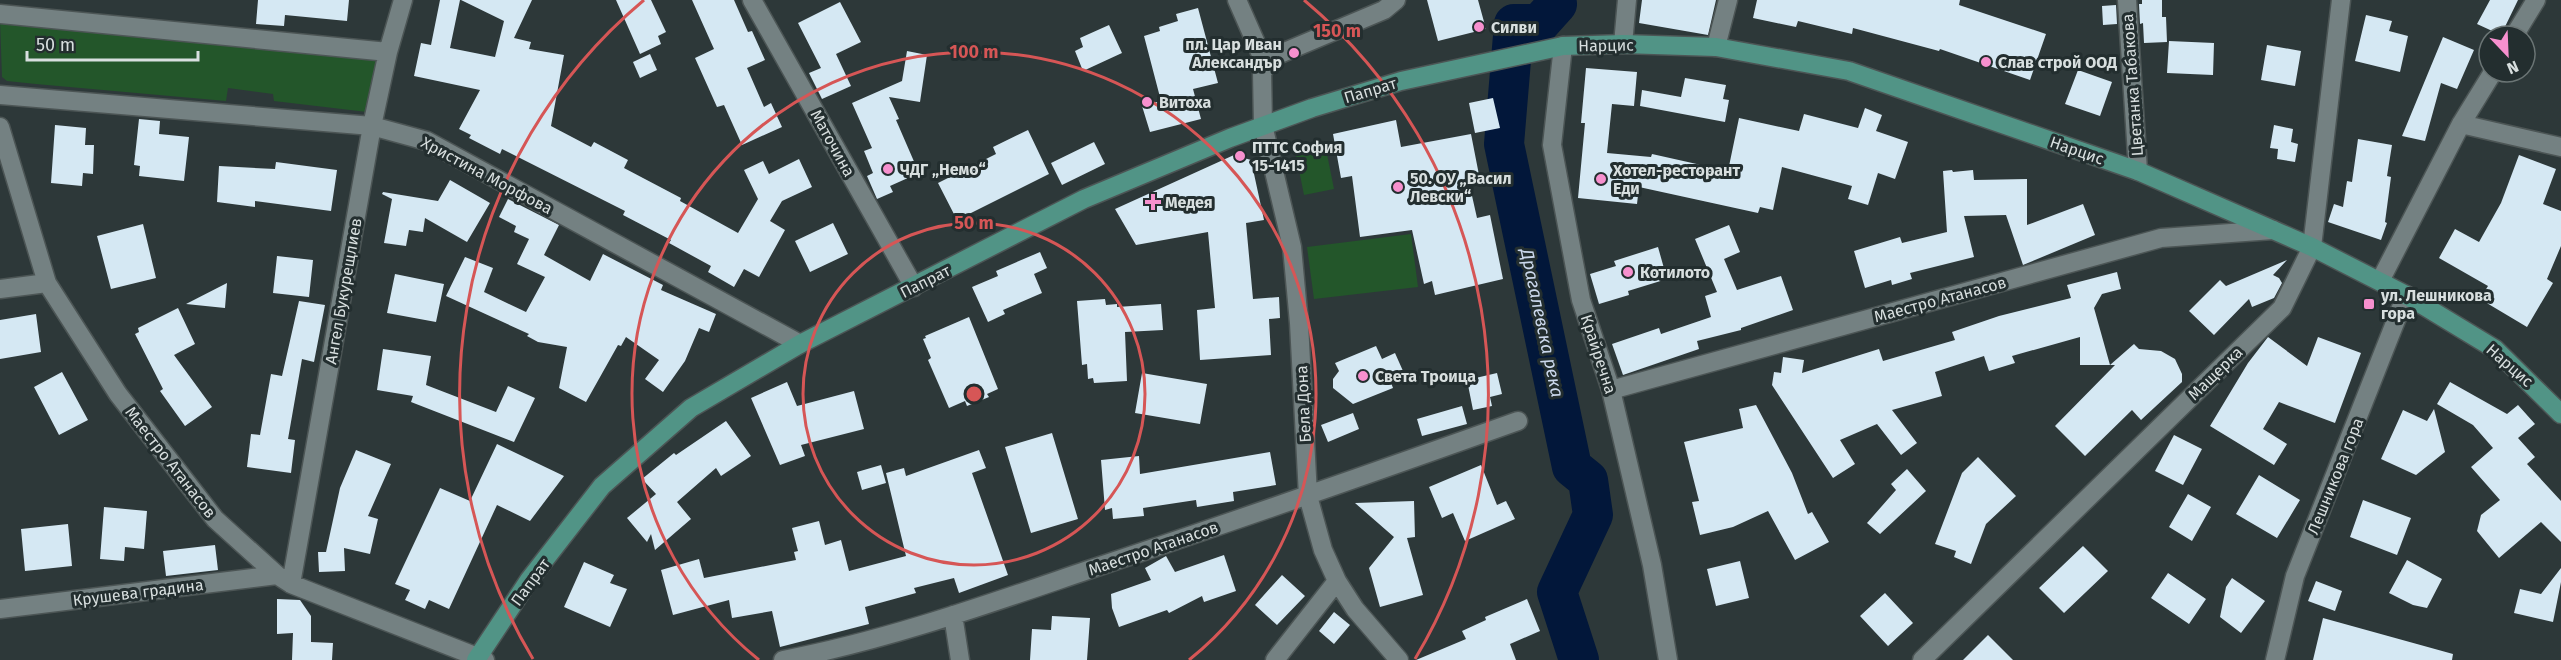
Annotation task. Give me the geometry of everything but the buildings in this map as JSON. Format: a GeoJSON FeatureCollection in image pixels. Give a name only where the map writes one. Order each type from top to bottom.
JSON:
{"type":"FeatureCollection","features":[{"type":"Feature","properties":{"kind":"main road","name":"Нарцис"},"geometry":{"type":"LineString","coordinates":[[1480,63],[1563,46],[1623,44],[1716,47],[1849,71],[2138,171],[2312,247],[2380,280],[2495,349],[2561,414]]}},
{"type":"Feature","properties":{"kind":"main road","name":"Папрат"},"geometry":{"type":"LineString","coordinates":[[479,659],[529,580],[602,486],[691,408],[800,344],[1084,199],[1263,125],[1401,81],[1480,63]]}},
{"type":"Feature","properties":{"kind":"street","name":"Ангел Букурещлиев"},"geometry":{"type":"LineString","coordinates":[[284,580],[372,126],[388,52],[403,0]]}},
{"type":"Feature","properties":{"kind":"street","name":"Маточина"},"geometry":{"type":"LineString","coordinates":[[752,0],[914,287]]}},
{"type":"Feature","properties":{"kind":"street"},"geometry":{"type":"LineString","coordinates":[[1237,0],[1266,66],[1275,56],[1384,10],[1396,0]]}},
{"type":"Feature","properties":{"kind":"street"},"geometry":{"type":"LineString","coordinates":[[1623,44],[1627,0]]}},
{"type":"Feature","properties":{"kind":"street"},"geometry":{"type":"LineString","coordinates":[[1716,47],[1728,0]]}},
{"type":"Feature","properties":{"kind":"street","name":"Цветанка Табакова"},"geometry":{"type":"LineString","coordinates":[[2127,0],[2138,171]]}},
{"type":"Feature","properties":{"kind":"street","name":"Мащерка"},"geometry":{"type":"LineString","coordinates":[[1922,660],[2282,308],[2312,247],[2341,0]]}},
{"type":"Feature","properties":{"kind":"street"},"geometry":{"type":"LineString","coordinates":[[2521,24],[2536,0]]}},
{"type":"Feature","properties":{"kind":"street"},"geometry":{"type":"LineString","coordinates":[[0,14],[388,52]]}},
{"type":"Feature","properties":{"kind":"street","name":"Крайречна"},"geometry":{"type":"LineString","coordinates":[[1563,46],[1552,145],[1581,300],[1611,390],[1652,565],[1668,660]]}},
{"type":"Feature","properties":{"kind":"street","name":"Бела Дона"},"geometry":{"type":"LineString","coordinates":[[1266,66],[1262,79],[1263,125],[1292,247],[1299,323],[1308,496],[1323,549],[1337,581],[1355,609],[1399,660]]}},
{"type":"Feature","properties":{"kind":"street"},"geometry":{"type":"LineString","coordinates":[[2380,280],[2461,124],[2486,84]]}},
{"type":"Feature","properties":{"kind":"street","name":"Христина Морфова"},"geometry":{"type":"LineString","coordinates":[[0,95],[372,126],[427,141],[800,344]]}},
{"type":"Feature","properties":{"kind":"street"},"geometry":{"type":"LineString","coordinates":[[2461,124],[2561,147]]}},
{"type":"Feature","properties":{"kind":"street","name":"Маестро Атанасов"},"geometry":{"type":"LineString","coordinates":[[0,127],[48,283],[118,394],[214,519],[284,580],[479,659]]}},
{"type":"Feature","properties":{"kind":"street","name":"Маестро Атанасов"},"geometry":{"type":"LineString","coordinates":[[1611,390],[2161,238],[2273,230]]}},
{"type":"Feature","properties":{"kind":"street"},"geometry":{"type":"LineString","coordinates":[[0,290],[48,283]]}},
{"type":"Feature","properties":{"kind":"street","name":"Лешникова гора"},"geometry":{"type":"LineString","coordinates":[[2275,660],[2295,576],[2406,295]]}},
{"type":"Feature","properties":{"kind":"street","name":"Маестро Атанасов"},"geometry":{"type":"LineString","coordinates":[[783,660],[832,651],[952,615],[1308,496],[1518,421]]}},
{"type":"Feature","properties":{"kind":"street","name":"Крушева градина"},"geometry":{"type":"LineString","coordinates":[[0,609],[284,580]]}},
{"type":"Feature","properties":{"kind":"street"},"geometry":{"type":"LineString","coordinates":[[1275,660],[1337,581]]}},
{"type":"Feature","properties":{"kind":"street"},"geometry":{"type":"LineString","coordinates":[[952,615],[960,660]]}},
{"type":"Feature","properties":{"kind":"green space"},"geometry":{"type":"Polygon","coordinates":[[[0,20],[380,57],[367,112],[274,101],[273,94],[228,88],[226,101],[36,84],[7,81],[2,77],[0,20]]]}},
{"type":"Feature","properties":{"kind":"green space"},"geometry":{"type":"Polygon","coordinates":[[[1326,149],[1334,189],[1304,195],[1296,155],[1326,149]]]}},
{"type":"Feature","properties":{"kind":"green space"},"geometry":{"type":"Polygon","coordinates":[[[1411,234],[1418,287],[1314,299],[1307,247],[1411,234]]]}},
{"type":"Feature","properties":{"kind":"waterway","name":"Драгалевска река"},"geometry":{"type":"LineString","coordinates":[[1555,0],[1557,4],[1539,24],[1514,24],[1504,144],[1572,467],[1588,480],[1593,515],[1557,592],[1579,660]]}},
{"type":"Feature","properties":{"kind":"place","name":"Силви"},"geometry":{"type":"Point","coordinates":[1479,27]}},
{"type":"Feature","properties":{"kind":"place","name":"пл. Цар Иван Александър"},"geometry":{"type":"Point","coordinates":[1294,53]}},
{"type":"Feature","properties":{"kind":"place","name":"Слав строй ООД"},"geometry":{"type":"Point","coordinates":[1986,62]}},
{"type":"Feature","properties":{"kind":"place","name":"Витоха"},"geometry":{"type":"Point","coordinates":[1147,102]}},
{"type":"Feature","properties":{"kind":"place","name":"ПТТС София 15-1415"},"geometry":{"type":"Point","coordinates":[1240,156]}},
{"type":"Feature","properties":{"kind":"place","name":"ЧДГ „Немо“"},"geometry":{"type":"Point","coordinates":[888,169]}},
{"type":"Feature","properties":{"kind":"place","name":"Хотел-ресторант Еди"},"geometry":{"type":"Point","coordinates":[1601,179]}},
{"type":"Feature","properties":{"kind":"place","name":"50. ОУ „Васил Левски“"},"geometry":{"type":"Point","coordinates":[1398,187]}},
{"type":"Feature","properties":{"kind":"place","name":"Медея"},"geometry":{"type":"Point","coordinates":[1153,202]}},
{"type":"Feature","properties":{"kind":"place","name":"Котилото"},"geometry":{"type":"Point","coordinates":[1628,272]}},
{"type":"Feature","properties":{"kind":"place","name":"ул. Лешникова гора"},"geometry":{"type":"Point","coordinates":[2369,304]}},
{"type":"Feature","properties":{"kind":"place","name":"Света Троица"},"geometry":{"type":"Point","coordinates":[1363,376]}}]}
